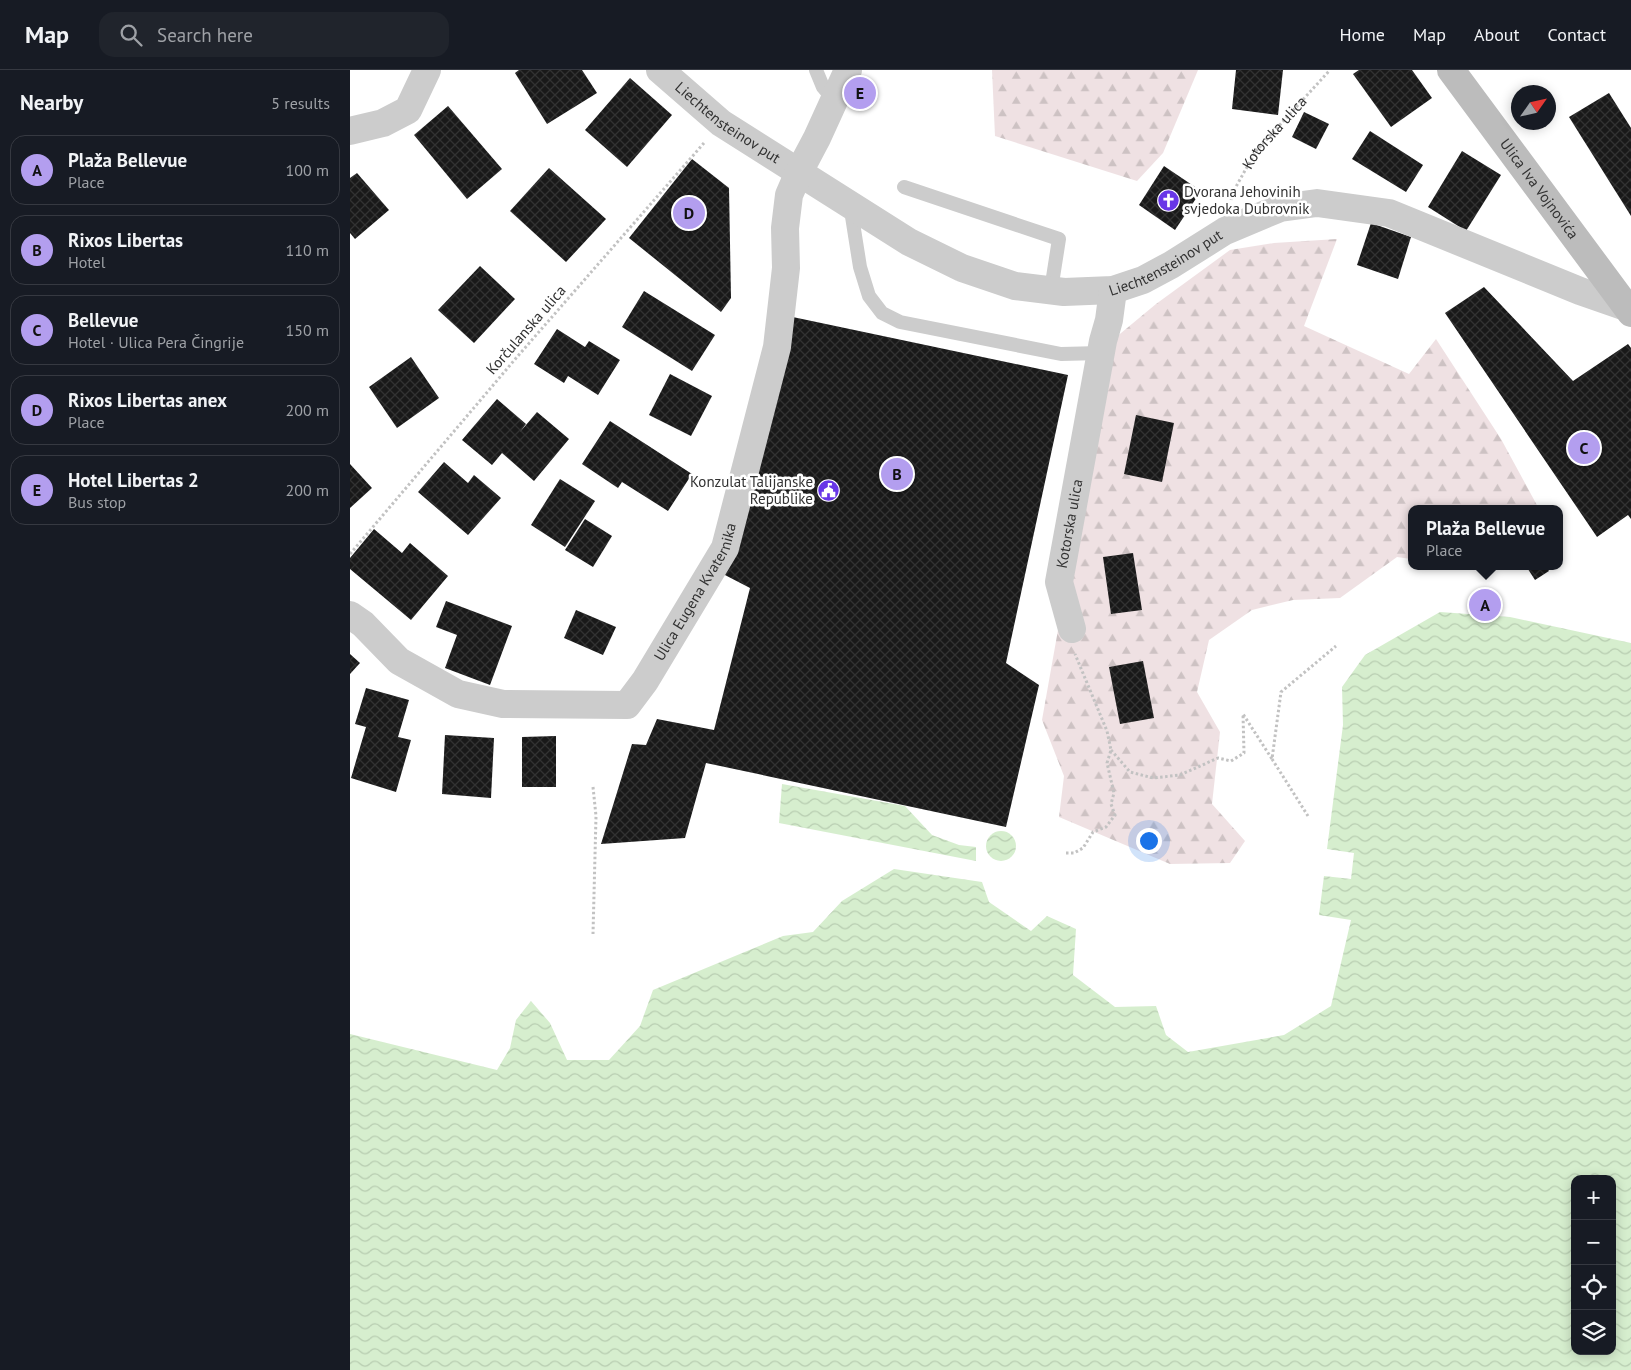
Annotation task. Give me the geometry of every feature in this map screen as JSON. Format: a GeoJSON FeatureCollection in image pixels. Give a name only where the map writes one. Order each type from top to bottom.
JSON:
{"type":"FeatureCollection","features":[{"type":"Feature","properties":{"kind":"main road","name":"Ulica Iva Vojnovića"},"geometry":{"type":"LineString","coordinates":[[1451,70],[1629,310]]}},
{"type":"Feature","properties":{"kind":"street"},"geometry":{"type":"LineString","coordinates":[[350,131],[382,123],[408,110],[427,70]]}},
{"type":"Feature","properties":{"kind":"street","name":"Liechtensteinov put"},"geometry":{"type":"LineString","coordinates":[[660,70],[721,123],[909,242],[962,268],[1015,286],[1064,292],[1113,290],[1144,280],[1172,265],[1224,231],[1280,208],[1317,203],[1389,213],[1629,310]]}},
{"type":"Feature","properties":{"kind":"street"},"geometry":{"type":"LineString","coordinates":[[799,172],[817,138],[848,70]]}},
{"type":"Feature","properties":{"kind":"street","name":"Ulica Eugena Kvaternika"},"geometry":{"type":"LineString","coordinates":[[350,615],[363,624],[399,661],[458,694],[503,704],[627,705],[645,681],[725,548],[777,347],[786,268],[784,228],[789,195],[799,172]]}},
{"type":"Feature","properties":{"kind":"street","name":"Kotorska ulica"},"geometry":{"type":"LineString","coordinates":[[1072,629],[1059,582],[1101,353],[1109,320],[1113,290]]}},
{"type":"Feature","properties":{"kind":"lane"},"geometry":{"type":"LineString","coordinates":[[816,70],[823,87],[834,100]]}},
{"type":"Feature","properties":{"kind":"lane"},"geometry":{"type":"LineString","coordinates":[[904,187],[1058,239],[1051,290]]}},
{"type":"Feature","properties":{"kind":"lane"},"geometry":{"type":"LineString","coordinates":[[850,204],[860,267],[869,296],[882,314],[900,322],[1061,354],[1101,353]]}},
{"type":"Feature","properties":{"kind":"path","name":"Kotorska ulica"},"geometry":{"type":"LineString","coordinates":[[1224,231],[1233,192],[1256,151],[1330,70]]}},
{"type":"Feature","properties":{"kind":"path","name":"Korčulanska ulica"},"geometry":{"type":"LineString","coordinates":[[350,554],[721,123]]}},
{"type":"Feature","properties":{"kind":"path"},"geometry":{"type":"LineString","coordinates":[[1066,853],[1074,853],[1083,848],[1093,832],[1106,827],[1115,816],[1110,804],[1114,793],[1108,763],[1111,750],[1107,731],[1067,638],[1072,629]]}},
{"type":"Feature","properties":{"kind":"path"},"geometry":{"type":"LineString","coordinates":[[1272,759],[1281,692],[1336,646]]}},
{"type":"Feature","properties":{"kind":"path"},"geometry":{"type":"LineString","coordinates":[[1111,750],[1130,772],[1153,778],[1180,775],[1218,758],[1231,761],[1244,753],[1243,714],[1308,816]]}},
{"type":"Feature","properties":{"kind":"path"},"geometry":{"type":"LineString","coordinates":[[593,787],[596,816],[593,934]]}},
{"type":"Feature","properties":{"kind":"green space"},"geometry":{"type":"Polygon","coordinates":[[[992,70],[1198,70],[1163,153],[1137,181],[995,136],[992,70]]]}},
{"type":"Feature","properties":{"kind":"green space"},"geometry":{"type":"Polygon","coordinates":[[[1337,239],[1304,326],[1409,374],[1436,339],[1501,439],[1537,505],[1408,505],[1408,559],[1397,557],[1340,598],[1293,600],[1252,610],[1209,640],[1197,692],[1220,732],[1212,804],[1245,841],[1230,863],[1170,864],[1059,817],[1064,776],[1042,720],[1109,343],[1156,304],[1230,250],[1274,243],[1337,239]]]}},
{"type":"Feature","properties":{"kind":"water"},"geometry":{"type":"Polygon","coordinates":[[[1440,612],[1510,617],[1631,643],[1631,1370],[350,1370],[350,1034],[497,1070],[510,1048],[516,1020],[531,1001],[550,1023],[567,1060],[609,1060],[640,1026],[653,990],[783,936],[813,932],[842,901],[894,869],[982,882],[989,902],[1031,931],[1047,916],[1076,929],[1073,975],[1115,1007],[1156,1006],[1166,1035],[1188,1052],[1284,1035],[1331,1006],[1351,920],[1319,915],[1324,876],[1351,879],[1354,853],[1327,849],[1343,725],[1342,687],[1365,655],[1440,612]]]}},
{"type":"Feature","properties":{"kind":"water"},"geometry":{"type":"Polygon","coordinates":[[[782,784],[905,806],[932,835],[959,845],[976,847],[976,861],[779,823],[782,784]]]}},
{"type":"Feature","properties":{"kind":"water"},"geometry":{"type":"Polygon","coordinates":[[[1001,831],[1012,835],[1016,846],[1012,857],[1001,861],[990,857],[986,846],[990,835],[1001,831]]]}},
{"type":"Feature","properties":{"kind":"building"},"geometry":{"type":"Polygon","coordinates":[[[519,70],[582,70],[597,93],[547,124],[515,73],[519,70]]]}},
{"type":"Feature","properties":{"kind":"building"},"geometry":{"type":"Polygon","coordinates":[[[1236,70],[1283,70],[1278,115],[1232,109],[1236,70]]]}},
{"type":"Feature","properties":{"kind":"building"},"geometry":{"type":"Polygon","coordinates":[[[1359,70],[1412,70],[1432,98],[1391,127],[1353,74],[1359,70]]]}},
{"type":"Feature","properties":{"kind":"building"},"geometry":{"type":"Polygon","coordinates":[[[630,78],[672,115],[627,167],[585,130],[630,78]]]}},
{"type":"Feature","properties":{"kind":"building"},"geometry":{"type":"Polygon","coordinates":[[[1609,93],[1631,128],[1631,216],[1569,117],[1609,93]]]}},
{"type":"Feature","properties":{"kind":"building"},"geometry":{"type":"Polygon","coordinates":[[[448,106],[502,169],[467,199],[414,135],[448,106]]]}},
{"type":"Feature","properties":{"kind":"building"},"geometry":{"type":"Polygon","coordinates":[[[1304,112],[1329,124],[1316,149],[1292,137],[1304,112]]]}},
{"type":"Feature","properties":{"kind":"building"},"geometry":{"type":"Polygon","coordinates":[[[1370,131],[1423,165],[1406,192],[1352,159],[1370,131]]]}},
{"type":"Feature","properties":{"kind":"building"},"geometry":{"type":"Polygon","coordinates":[[[1462,151],[1501,175],[1466,231],[1428,207],[1462,151]]]}},
{"type":"Feature","properties":{"kind":"building"},"geometry":{"type":"Polygon","coordinates":[[[692,159],[729,188],[731,298],[721,312],[629,238],[692,159]]]}},
{"type":"Feature","properties":{"kind":"building"},"geometry":{"type":"Polygon","coordinates":[[[1164,166],[1201,191],[1175,230],[1139,205],[1164,166]]]}},
{"type":"Feature","properties":{"kind":"building"},"geometry":{"type":"Polygon","coordinates":[[[549,168],[606,219],[566,262],[510,211],[549,168]]]}},
{"type":"Feature","properties":{"kind":"building"},"geometry":{"type":"Polygon","coordinates":[[[357,173],[389,210],[355,239],[350,233],[350,178],[357,173]]]}},
{"type":"Feature","properties":{"kind":"building"},"geometry":{"type":"Polygon","coordinates":[[[1371,223],[1411,237],[1398,279],[1357,265],[1371,223]]]}},
{"type":"Feature","properties":{"kind":"building"},"geometry":{"type":"Polygon","coordinates":[[[480,266],[515,299],[474,343],[438,310],[480,266]]]}},
{"type":"Feature","properties":{"kind":"building"},"geometry":{"type":"Polygon","coordinates":[[[1484,287],[1573,381],[1628,344],[1631,348],[1631,519],[1628,515],[1597,537],[1445,313],[1484,287]]]}},
{"type":"Feature","properties":{"kind":"building"},"geometry":{"type":"Polygon","coordinates":[[[644,291],[715,335],[692,371],[622,327],[644,291]]]}},
{"type":"Feature","properties":{"kind":"building"},"geometry":{"type":"Polygon","coordinates":[[[788,316],[1068,375],[1006,663],[1039,685],[1006,827],[706,763],[685,838],[601,844],[632,744],[646,745],[657,719],[714,730],[750,588],[723,574],[788,316]]]}},
{"type":"Feature","properties":{"kind":"building"},"geometry":{"type":"Polygon","coordinates":[[[557,329],[585,347],[589,341],[620,360],[598,395],[568,376],[564,383],[534,364],[557,329]]]}},
{"type":"Feature","properties":{"kind":"building"},"geometry":{"type":"Polygon","coordinates":[[[411,357],[439,398],[397,428],[369,387],[411,357]]]}},
{"type":"Feature","properties":{"kind":"building"},"geometry":{"type":"Polygon","coordinates":[[[670,374],[712,396],[691,436],[649,415],[670,374]]]}},
{"type":"Feature","properties":{"kind":"building"},"geometry":{"type":"Polygon","coordinates":[[[497,399],[526,424],[520,432],[537,412],[569,439],[534,481],[502,453],[492,465],[462,440],[497,399]]]}},
{"type":"Feature","properties":{"kind":"building"},"geometry":{"type":"Polygon","coordinates":[[[1136,415],[1174,423],[1162,482],[1124,474],[1136,415]]]}},
{"type":"Feature","properties":{"kind":"building"},"geometry":{"type":"Polygon","coordinates":[[[610,421],[692,474],[668,511],[622,482],[618,488],[582,464],[610,421]]]}},
{"type":"Feature","properties":{"kind":"building"},"geometry":{"type":"Polygon","coordinates":[[[444,462],[468,483],[474,475],[501,498],[468,535],[418,492],[444,462]]]}},
{"type":"Feature","properties":{"kind":"building"},"geometry":{"type":"Polygon","coordinates":[[[350,464],[372,488],[350,508],[350,464]]]}},
{"type":"Feature","properties":{"kind":"building"},"geometry":{"type":"Polygon","coordinates":[[[560,479],[595,501],[565,547],[531,525],[560,479]]]}},
{"type":"Feature","properties":{"kind":"building"},"geometry":{"type":"Polygon","coordinates":[[[585,519],[612,536],[593,567],[565,550],[585,519]]]}},
{"type":"Feature","properties":{"kind":"building"},"geometry":{"type":"Polygon","coordinates":[[[374,529],[402,553],[410,543],[448,576],[411,620],[350,569],[350,558],[374,529]]]}},
{"type":"Feature","properties":{"kind":"building"},"geometry":{"type":"Polygon","coordinates":[[[1133,553],[1142,610],[1111,614],[1103,557],[1133,553]]]}},
{"type":"Feature","properties":{"kind":"building"},"geometry":{"type":"Polygon","coordinates":[[[1529,570],[1548,570],[1549,571],[1535,580],[1529,570]]]}},
{"type":"Feature","properties":{"kind":"building"},"geometry":{"type":"Polygon","coordinates":[[[446,601],[512,626],[490,685],[445,668],[457,635],[436,627],[446,601]]]}},
{"type":"Feature","properties":{"kind":"building"},"geometry":{"type":"Polygon","coordinates":[[[576,610],[616,627],[603,655],[564,638],[576,610]]]}},
{"type":"Feature","properties":{"kind":"building"},"geometry":{"type":"Polygon","coordinates":[[[350,654],[360,663],[350,674],[350,654]]]}},
{"type":"Feature","properties":{"kind":"building"},"geometry":{"type":"Polygon","coordinates":[[[1143,661],[1154,718],[1120,724],[1109,667],[1143,661]]]}},
{"type":"Feature","properties":{"kind":"building"},"geometry":{"type":"Polygon","coordinates":[[[366,688],[409,700],[398,737],[411,740],[396,792],[351,778],[366,727],[355,724],[366,688]]]}},
{"type":"Feature","properties":{"kind":"building"},"geometry":{"type":"Polygon","coordinates":[[[445,735],[494,738],[491,798],[442,794],[445,735]]]}},
{"type":"Feature","properties":{"kind":"building"},"geometry":{"type":"Polygon","coordinates":[[[556,736],[556,787],[522,787],[522,737],[556,736]]]}},
{"type":"Feature","properties":{"kind":"place","name":"Hotel Libertas 2"},"geometry":{"type":"Point","coordinates":[860,93]}},
{"type":"Feature","properties":{"kind":"place","name":"Dvorana Jehovinih svjedoka Dubrovnik"},"geometry":{"type":"Point","coordinates":[1168,201]}},
{"type":"Feature","properties":{"kind":"place","name":"Rixos Libertas anex"},"geometry":{"type":"Point","coordinates":[689,213]}},
{"type":"Feature","properties":{"kind":"place","name":"Bellevue"},"geometry":{"type":"Point","coordinates":[1584,448]}},
{"type":"Feature","properties":{"kind":"place","name":"Rixos Libertas"},"geometry":{"type":"Point","coordinates":[897,474]}},
{"type":"Feature","properties":{"kind":"place","name":"Konzulat Talijanske Republike"},"geometry":{"type":"Point","coordinates":[829,491]}},
{"type":"Feature","properties":{"kind":"place","name":"Plaža Bellevue"},"geometry":{"type":"Point","coordinates":[1485,605]}}]}
